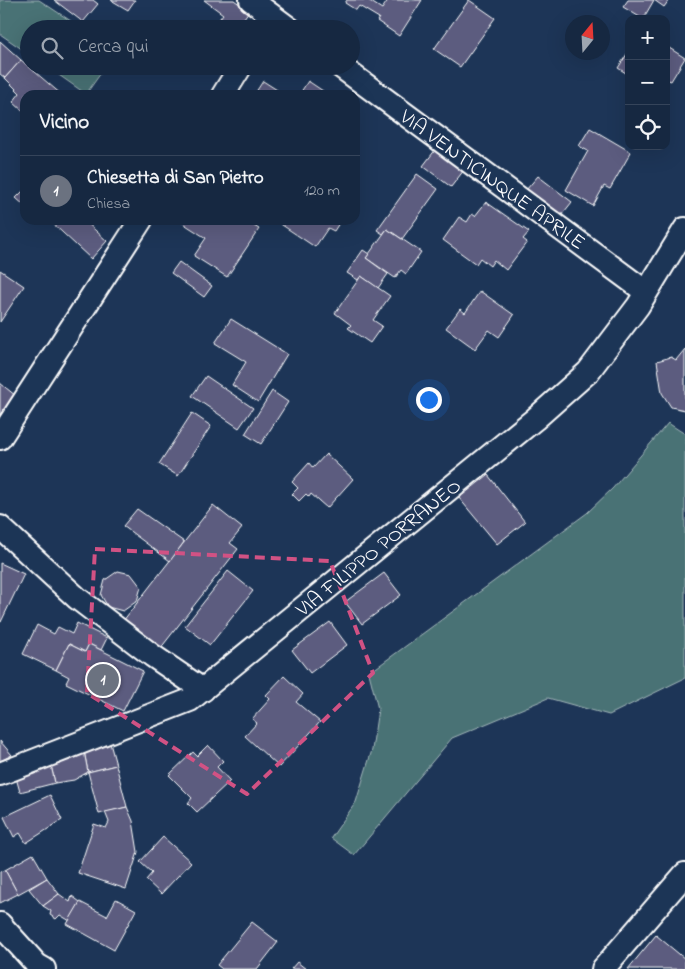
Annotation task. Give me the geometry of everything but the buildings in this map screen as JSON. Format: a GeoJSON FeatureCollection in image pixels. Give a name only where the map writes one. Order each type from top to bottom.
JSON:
{"type":"FeatureCollection","features":[{"type":"Feature","properties":{"kind":"street"},"geometry":{"type":"LineString","coordinates":[[251,0],[277,18]]}},
{"type":"Feature","properties":{"kind":"street"},"geometry":{"type":"LineString","coordinates":[[226,90],[235,75]]}},
{"type":"Feature","properties":{"kind":"street","name":"VIA VENTICINQUE APRILE"},"geometry":{"type":"LineString","coordinates":[[352,75],[646,292]]}},
{"type":"Feature","properties":{"kind":"street"},"geometry":{"type":"LineString","coordinates":[[0,438],[138,225]]}},
{"type":"Feature","properties":{"kind":"street","name":"VIA FILIPPO PORRANEO"},"geometry":{"type":"LineString","coordinates":[[0,774],[190,700],[203,690],[535,419],[588,372],[646,292],[685,229]]}},
{"type":"Feature","properties":{"kind":"street"},"geometry":{"type":"LineString","coordinates":[[0,527],[77,598],[153,656],[203,690]]}},
{"type":"Feature","properties":{"kind":"street"},"geometry":{"type":"LineString","coordinates":[[603,969],[685,874]]}},
{"type":"Feature","properties":{"kind":"street"},"geometry":{"type":"LineString","coordinates":[[0,924],[37,965],[44,969]]}},
{"type":"Feature","properties":{"kind":"highlighted area"},"geometry":{"type":"Polygon","coordinates":[[[95,549],[330,561],[373,673],[247,794],[87,693],[95,549]]]}},
{"type":"Feature","properties":{"kind":"green space"},"geometry":{"type":"Polygon","coordinates":[[[0,0],[39,0],[69,20],[20,20],[20,48],[0,34],[0,0]]]}},
{"type":"Feature","properties":{"kind":"green space"},"geometry":{"type":"Polygon","coordinates":[[[59,75],[100,75],[89,90],[80,90],[59,75]]]}},
{"type":"Feature","properties":{"kind":"green space"},"geometry":{"type":"Polygon","coordinates":[[[668,423],[685,434],[685,678],[609,715],[548,698],[452,738],[354,855],[331,838],[356,802],[372,750],[378,709],[369,673],[587,513],[613,488],[668,423]]]}},
{"type":"Feature","properties":{"kind":"place","name":"Chiesetta di San Pietro"},"geometry":{"type":"Point","coordinates":[103,680]}}]}
